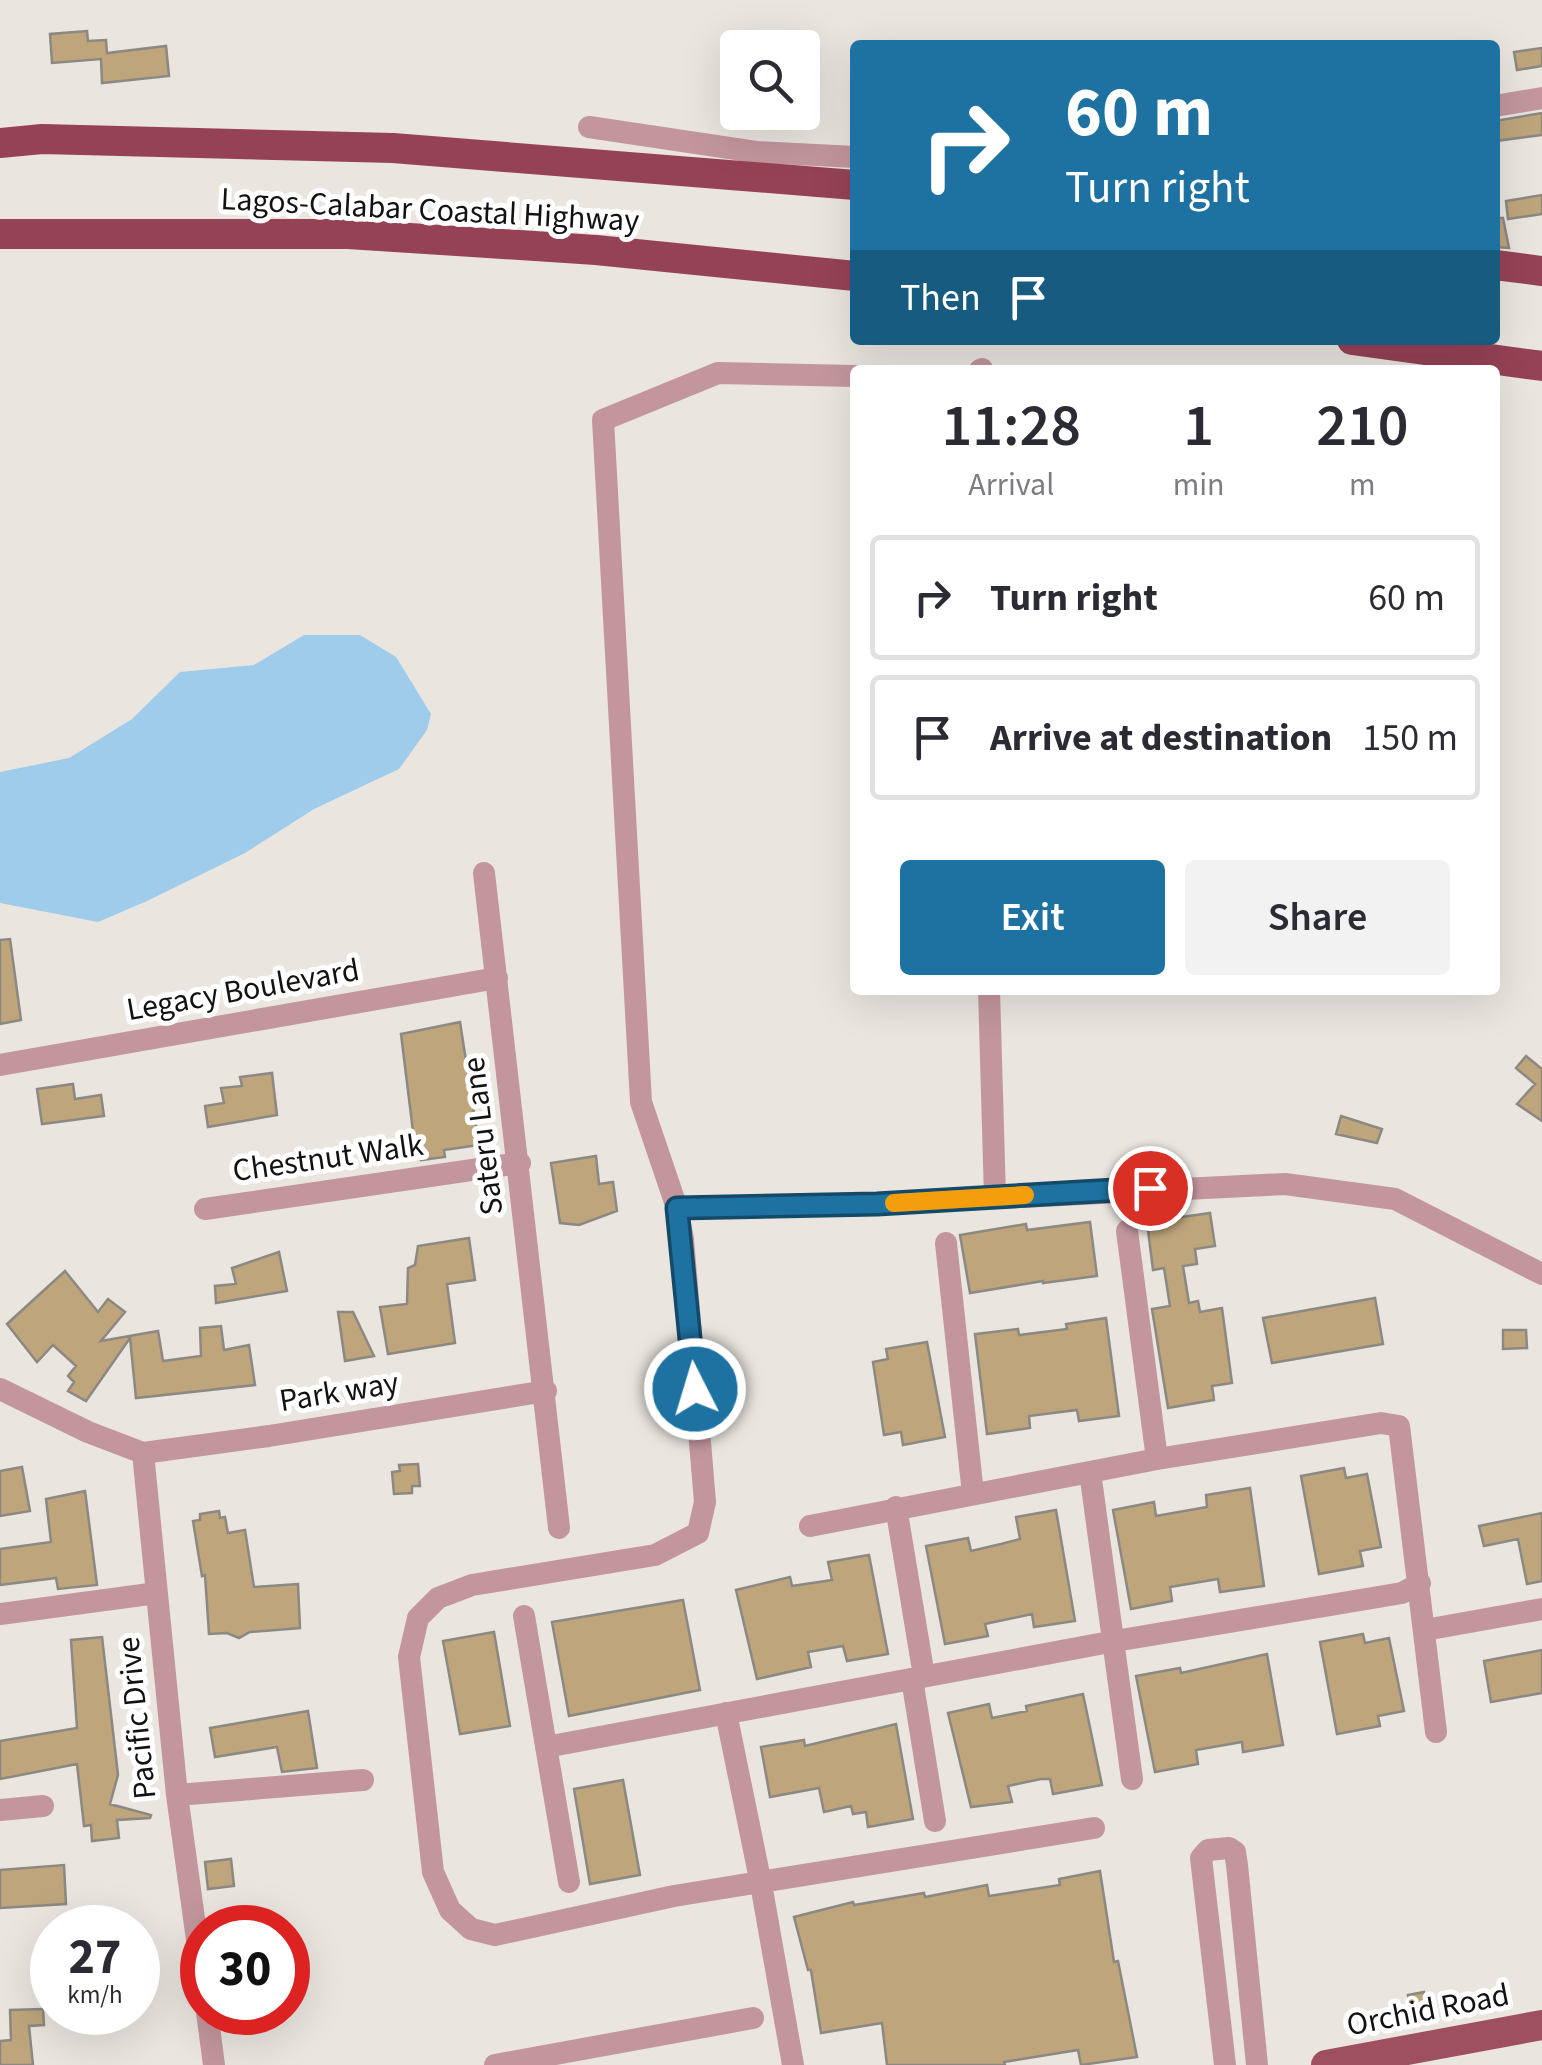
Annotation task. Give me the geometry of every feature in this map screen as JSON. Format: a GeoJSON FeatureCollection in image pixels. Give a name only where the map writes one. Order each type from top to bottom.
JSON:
{"type":"FeatureCollection","features":[{"type":"Feature","properties":{"kind":"highway","name":"Lagos-Calabar Coastal Highway"},"geometry":{"type":"LineString","coordinates":[[0,142],[393,148],[850,184]]}},
{"type":"Feature","properties":{"kind":"highway","name":"Lagos-Calabar Coastal Highway"},"geometry":{"type":"LineString","coordinates":[[0,234],[348,234],[596,250],[850,275]]}},
{"type":"Feature","properties":{"kind":"highway"},"geometry":{"type":"LineString","coordinates":[[1500,266],[1542,272]]}},
{"type":"Feature","properties":{"kind":"highway"},"geometry":{"type":"LineString","coordinates":[[1389,345],[1542,366]]}},
{"type":"Feature","properties":{"kind":"main road","name":"Orchid Road"},"geometry":{"type":"LineString","coordinates":[[1343,2063],[1542,2025]]}},
{"type":"Feature","properties":{"kind":"street"},"geometry":{"type":"LineString","coordinates":[[1500,105],[1542,98]]}},
{"type":"Feature","properties":{"kind":"street"},"geometry":{"type":"LineString","coordinates":[[589,127],[756,152],[850,157]]}},
{"type":"Feature","properties":{"kind":"street"},"geometry":{"type":"LineString","coordinates":[[850,376],[718,373],[603,420],[641,1102],[677,1208],[705,1502],[698,1534],[654,1555],[472,1585],[438,1598],[418,1618],[409,1657],[432,1872],[450,1910],[471,1928],[494,1934],[674,1896],[1094,1828]]}},
{"type":"Feature","properties":{"kind":"street","name":"Sateru Lane"},"geometry":{"type":"LineString","coordinates":[[484,873],[559,1528]]}},
{"type":"Feature","properties":{"kind":"street","name":"Legacy Boulevard"},"geometry":{"type":"LineString","coordinates":[[0,1066],[497,978]]}},
{"type":"Feature","properties":{"kind":"street"},"geometry":{"type":"LineString","coordinates":[[990,995],[994,1197]]}},
{"type":"Feature","properties":{"kind":"street","name":"Chestnut Walk"},"geometry":{"type":"LineString","coordinates":[[205,1209],[520,1163]]}},
{"type":"Feature","properties":{"kind":"street"},"geometry":{"type":"LineString","coordinates":[[677,1208],[1285,1184],[1395,1199],[1542,1274]]}},
{"type":"Feature","properties":{"kind":"street"},"geometry":{"type":"LineString","coordinates":[[1127,1232],[1157,1459]]}},
{"type":"Feature","properties":{"kind":"street"},"geometry":{"type":"LineString","coordinates":[[946,1244],[973,1494]]}},
{"type":"Feature","properties":{"kind":"street"},"geometry":{"type":"LineString","coordinates":[[0,1389],[88,1432],[143,1452]]}},
{"type":"Feature","properties":{"kind":"street","name":"Park way"},"geometry":{"type":"LineString","coordinates":[[143,1452],[546,1391]]}},
{"type":"Feature","properties":{"kind":"street"},"geometry":{"type":"LineString","coordinates":[[810,1526],[1157,1459],[1382,1423],[1398,1426],[1436,1732]]}},
{"type":"Feature","properties":{"kind":"street","name":"Pacific Drive"},"geometry":{"type":"LineString","coordinates":[[143,1452],[193,1905]]}},
{"type":"Feature","properties":{"kind":"street"},"geometry":{"type":"LineString","coordinates":[[1090,1472],[1132,1779]]}},
{"type":"Feature","properties":{"kind":"street"},"geometry":{"type":"LineString","coordinates":[[896,1508],[935,1822]]}},
{"type":"Feature","properties":{"kind":"street"},"geometry":{"type":"LineString","coordinates":[[546,1748],[1115,1641],[1402,1594],[1420,1584]]}},
{"type":"Feature","properties":{"kind":"street"},"geometry":{"type":"LineString","coordinates":[[0,1614],[157,1593]]}},
{"type":"Feature","properties":{"kind":"street"},"geometry":{"type":"LineString","coordinates":[[1425,1630],[1542,1609]]}},
{"type":"Feature","properties":{"kind":"street"},"geometry":{"type":"LineString","coordinates":[[524,1616],[569,1882]]}},
{"type":"Feature","properties":{"kind":"street"},"geometry":{"type":"LineString","coordinates":[[726,1714],[762,1884],[793,2065]]}},
{"type":"Feature","properties":{"kind":"street"},"geometry":{"type":"LineString","coordinates":[[178,1795],[362,1780]]}},
{"type":"Feature","properties":{"kind":"street"},"geometry":{"type":"LineString","coordinates":[[0,1810],[43,1806]]}},
{"type":"Feature","properties":{"kind":"street"},"geometry":{"type":"LineString","coordinates":[[1226,2065],[1201,1858],[1208,1850],[1220,1848],[1235,1852],[1238,1865],[1258,2065]]}},
{"type":"Feature","properties":{"kind":"street"},"geometry":{"type":"LineString","coordinates":[[495,2065],[753,2018]]}},
{"type":"Feature","properties":{"kind":"street"},"geometry":{"type":"LineString","coordinates":[[210,2035],[214,2065]]}},
{"type":"Feature","properties":{"kind":"water"},"geometry":{"type":"Polygon","coordinates":[[[304,635],[360,635],[396,657],[431,714],[427,730],[399,769],[314,809],[245,853],[98,922],[0,903],[0,772],[69,758],[132,719],[180,672],[254,665],[304,635]]]}},
{"type":"Feature","properties":{"kind":"building"},"geometry":{"type":"Polygon","coordinates":[[[87,31],[88,41],[106,40],[107,53],[166,46],[169,76],[102,83],[101,59],[52,63],[50,34],[87,31]]]}},
{"type":"Feature","properties":{"kind":"building"},"geometry":{"type":"Polygon","coordinates":[[[1542,48],[1542,66],[1517,70],[1514,52],[1542,48]]]}},
{"type":"Feature","properties":{"kind":"building"},"geometry":{"type":"Polygon","coordinates":[[[1542,113],[1542,135],[1500,140],[1500,120],[1542,113]]]}},
{"type":"Feature","properties":{"kind":"building"},"geometry":{"type":"Polygon","coordinates":[[[1542,195],[1542,214],[1508,219],[1506,201],[1542,195]]]}},
{"type":"Feature","properties":{"kind":"building"},"geometry":{"type":"Polygon","coordinates":[[[1500,218],[1503,218],[1509,248],[1500,247],[1500,218]]]}},
{"type":"Feature","properties":{"kind":"building"},"geometry":{"type":"Polygon","coordinates":[[[10,939],[21,1020],[0,1024],[0,940],[10,939]]]}},
{"type":"Feature","properties":{"kind":"building"},"geometry":{"type":"Polygon","coordinates":[[[460,1022],[479,1145],[444,1150],[445,1157],[421,1160],[420,1155],[416,1156],[401,1034],[460,1022]]]}},
{"type":"Feature","properties":{"kind":"building"},"geometry":{"type":"Polygon","coordinates":[[[1526,1056],[1542,1069],[1542,1121],[1517,1104],[1535,1084],[1516,1068],[1526,1056]]]}},
{"type":"Feature","properties":{"kind":"building"},"geometry":{"type":"Polygon","coordinates":[[[272,1073],[277,1115],[208,1127],[205,1106],[224,1103],[221,1088],[242,1086],[240,1077],[272,1073]]]}},
{"type":"Feature","properties":{"kind":"building"},"geometry":{"type":"Polygon","coordinates":[[[73,1084],[75,1099],[101,1095],[104,1116],[42,1124],[37,1089],[73,1084]]]}},
{"type":"Feature","properties":{"kind":"building"},"geometry":{"type":"Polygon","coordinates":[[[1341,1116],[1382,1129],[1377,1143],[1336,1134],[1341,1116]]]}},
{"type":"Feature","properties":{"kind":"building"},"geometry":{"type":"Polygon","coordinates":[[[596,1156],[599,1184],[613,1182],[617,1211],[579,1225],[560,1223],[551,1163],[596,1156]]]}},
{"type":"Feature","properties":{"kind":"building"},"geometry":{"type":"Polygon","coordinates":[[[1210,1213],[1215,1246],[1195,1249],[1197,1264],[1183,1266],[1189,1303],[1198,1301],[1200,1312],[1222,1308],[1232,1383],[1212,1386],[1214,1400],[1168,1408],[1152,1309],[1170,1306],[1164,1268],[1153,1270],[1147,1222],[1210,1213]]]}},
{"type":"Feature","properties":{"kind":"building"},"geometry":{"type":"Polygon","coordinates":[[[1090,1222],[1097,1276],[970,1293],[960,1235],[1026,1224],[1027,1230],[1090,1222]]]}},
{"type":"Feature","properties":{"kind":"building"},"geometry":{"type":"Polygon","coordinates":[[[469,1238],[475,1280],[447,1284],[455,1343],[388,1354],[380,1307],[407,1304],[408,1268],[415,1265],[418,1246],[469,1238]]]}},
{"type":"Feature","properties":{"kind":"building"},"geometry":{"type":"Polygon","coordinates":[[[279,1252],[287,1291],[216,1303],[215,1286],[236,1284],[232,1268],[279,1252]]]}},
{"type":"Feature","properties":{"kind":"building"},"geometry":{"type":"Polygon","coordinates":[[[65,1271],[98,1312],[108,1299],[125,1312],[101,1341],[158,1331],[163,1361],[201,1356],[200,1328],[221,1326],[224,1350],[249,1345],[255,1385],[136,1398],[130,1338],[86,1401],[68,1391],[74,1382],[68,1376],[76,1366],[53,1345],[37,1362],[7,1324],[65,1271]]]}},
{"type":"Feature","properties":{"kind":"building"},"geometry":{"type":"Polygon","coordinates":[[[1375,1298],[1383,1344],[1272,1363],[1263,1318],[1375,1298]]]}},
{"type":"Feature","properties":{"kind":"building"},"geometry":{"type":"Polygon","coordinates":[[[338,1312],[353,1312],[374,1356],[345,1361],[338,1312]]]}},
{"type":"Feature","properties":{"kind":"building"},"geometry":{"type":"Polygon","coordinates":[[[1106,1318],[1119,1416],[1079,1421],[1077,1410],[1029,1416],[1030,1428],[987,1434],[975,1334],[1018,1329],[1019,1335],[1067,1329],[1066,1324],[1106,1318]]]}},
{"type":"Feature","properties":{"kind":"building"},"geometry":{"type":"Polygon","coordinates":[[[1503,1330],[1526,1330],[1527,1348],[1503,1349],[1503,1330]]]}},
{"type":"Feature","properties":{"kind":"building"},"geometry":{"type":"Polygon","coordinates":[[[927,1342],[945,1437],[903,1445],[901,1432],[884,1435],[873,1362],[888,1359],[886,1349],[927,1342]]]}},
{"type":"Feature","properties":{"kind":"building"},"geometry":{"type":"Polygon","coordinates":[[[418,1464],[420,1486],[412,1486],[412,1493],[394,1494],[392,1472],[400,1471],[399,1465],[418,1464]]]}},
{"type":"Feature","properties":{"kind":"building"},"geometry":{"type":"Polygon","coordinates":[[[22,1467],[30,1511],[0,1516],[0,1471],[22,1467]]]}},
{"type":"Feature","properties":{"kind":"building"},"geometry":{"type":"Polygon","coordinates":[[[1344,1468],[1346,1478],[1367,1474],[1381,1547],[1360,1551],[1363,1566],[1319,1574],[1301,1476],[1344,1468]]]}},
{"type":"Feature","properties":{"kind":"building"},"geometry":{"type":"Polygon","coordinates":[[[1250,1488],[1264,1586],[1220,1592],[1218,1579],[1170,1587],[1172,1601],[1131,1609],[1113,1510],[1154,1502],[1156,1516],[1207,1507],[1206,1495],[1250,1488]]]}},
{"type":"Feature","properties":{"kind":"building"},"geometry":{"type":"Polygon","coordinates":[[[85,1491],[97,1585],[58,1589],[56,1578],[0,1585],[0,1549],[51,1542],[46,1499],[85,1491]]]}},
{"type":"Feature","properties":{"kind":"building"},"geometry":{"type":"Polygon","coordinates":[[[1056,1510],[1075,1621],[1034,1627],[1032,1614],[985,1624],[988,1636],[945,1644],[926,1546],[968,1538],[971,1551],[1020,1539],[1016,1517],[1056,1510]]]}},
{"type":"Feature","properties":{"kind":"building"},"geometry":{"type":"Polygon","coordinates":[[[219,1511],[220,1518],[225,1517],[228,1533],[245,1530],[254,1587],[298,1584],[300,1628],[250,1632],[239,1638],[227,1633],[209,1634],[205,1575],[202,1576],[193,1521],[200,1520],[200,1514],[219,1511]]]}},
{"type":"Feature","properties":{"kind":"building"},"geometry":{"type":"Polygon","coordinates":[[[1542,1513],[1542,1581],[1527,1584],[1518,1539],[1484,1546],[1479,1526],[1542,1513]]]}},
{"type":"Feature","properties":{"kind":"building"},"geometry":{"type":"Polygon","coordinates":[[[869,1555],[888,1654],[847,1661],[843,1646],[808,1652],[811,1667],[757,1679],[736,1590],[790,1577],[792,1586],[832,1580],[828,1562],[869,1555]]]}},
{"type":"Feature","properties":{"kind":"building"},"geometry":{"type":"Polygon","coordinates":[[[683,1600],[700,1690],[569,1716],[552,1622],[683,1600]]]}},
{"type":"Feature","properties":{"kind":"building"},"geometry":{"type":"Polygon","coordinates":[[[494,1632],[510,1726],[460,1734],[443,1641],[494,1632]]]}},
{"type":"Feature","properties":{"kind":"building"},"geometry":{"type":"Polygon","coordinates":[[[1363,1634],[1365,1643],[1389,1638],[1404,1711],[1378,1716],[1380,1726],[1337,1734],[1320,1642],[1363,1634]]]}},
{"type":"Feature","properties":{"kind":"building"},"geometry":{"type":"Polygon","coordinates":[[[102,1637],[118,1775],[110,1804],[151,1815],[117,1820],[119,1838],[92,1841],[91,1825],[84,1826],[77,1764],[0,1779],[0,1741],[77,1728],[71,1640],[102,1637]]]}},
{"type":"Feature","properties":{"kind":"building"},"geometry":{"type":"Polygon","coordinates":[[[1542,1650],[1542,1693],[1491,1702],[1484,1661],[1542,1650]]]}},
{"type":"Feature","properties":{"kind":"building"},"geometry":{"type":"Polygon","coordinates":[[[1267,1654],[1283,1745],[1243,1752],[1242,1742],[1196,1750],[1198,1764],[1155,1772],[1136,1676],[1180,1668],[1181,1673],[1267,1654]]]}},
{"type":"Feature","properties":{"kind":"building"},"geometry":{"type":"Polygon","coordinates":[[[1083,1694],[1102,1785],[1053,1794],[1050,1779],[1041,1779],[1008,1786],[1012,1802],[971,1807],[948,1713],[989,1704],[992,1718],[1083,1694]]]}},
{"type":"Feature","properties":{"kind":"building"},"geometry":{"type":"Polygon","coordinates":[[[308,1711],[317,1768],[282,1772],[277,1747],[215,1757],[210,1728],[308,1711]]]}},
{"type":"Feature","properties":{"kind":"building"},"geometry":{"type":"Polygon","coordinates":[[[896,1724],[913,1819],[868,1827],[866,1812],[853,1814],[851,1806],[824,1812],[819,1788],[770,1797],[761,1747],[804,1740],[805,1746],[896,1724]]]}},
{"type":"Feature","properties":{"kind":"building"},"geometry":{"type":"Polygon","coordinates":[[[623,1780],[640,1875],[590,1884],[574,1789],[623,1780]]]}},
{"type":"Feature","properties":{"kind":"building"},"geometry":{"type":"Polygon","coordinates":[[[231,1859],[234,1886],[208,1889],[205,1862],[231,1859]]]}},
{"type":"Feature","properties":{"kind":"building"},"geometry":{"type":"Polygon","coordinates":[[[64,1865],[66,1904],[0,1908],[0,1870],[64,1865]]]}},
{"type":"Feature","properties":{"kind":"building"},"geometry":{"type":"Polygon","coordinates":[[[1100,1871],[1114,1962],[1118,1961],[1137,2057],[1081,2065],[1078,2050],[1004,2062],[1005,2065],[887,2065],[882,2023],[821,2033],[811,1970],[794,1917],[853,1902],[854,1905],[924,1893],[925,1897],[987,1885],[989,1896],[1060,1885],[1059,1879],[1100,1871]]]}},
{"type":"Feature","properties":{"kind":"building"},"geometry":{"type":"Polygon","coordinates":[[[1424,1992],[1427,2008],[1411,2011],[1408,1995],[1424,1992]]]}},
{"type":"Feature","properties":{"kind":"building"},"geometry":{"type":"Polygon","coordinates":[[[30,2009],[33,2065],[0,2065],[0,2041],[11,2040],[10,2010],[30,2009]]]}},
{"type":"Feature","properties":{"kind":"slow traffic"},"geometry":{"type":"LineString","coordinates":[[894,1203],[1025,1195]]}},
{"type":"Feature","properties":{"kind":"route"},"geometry":{"type":"LineString","coordinates":[[695,1389],[677,1208],[877,1204],[1150,1188]]}}]}
